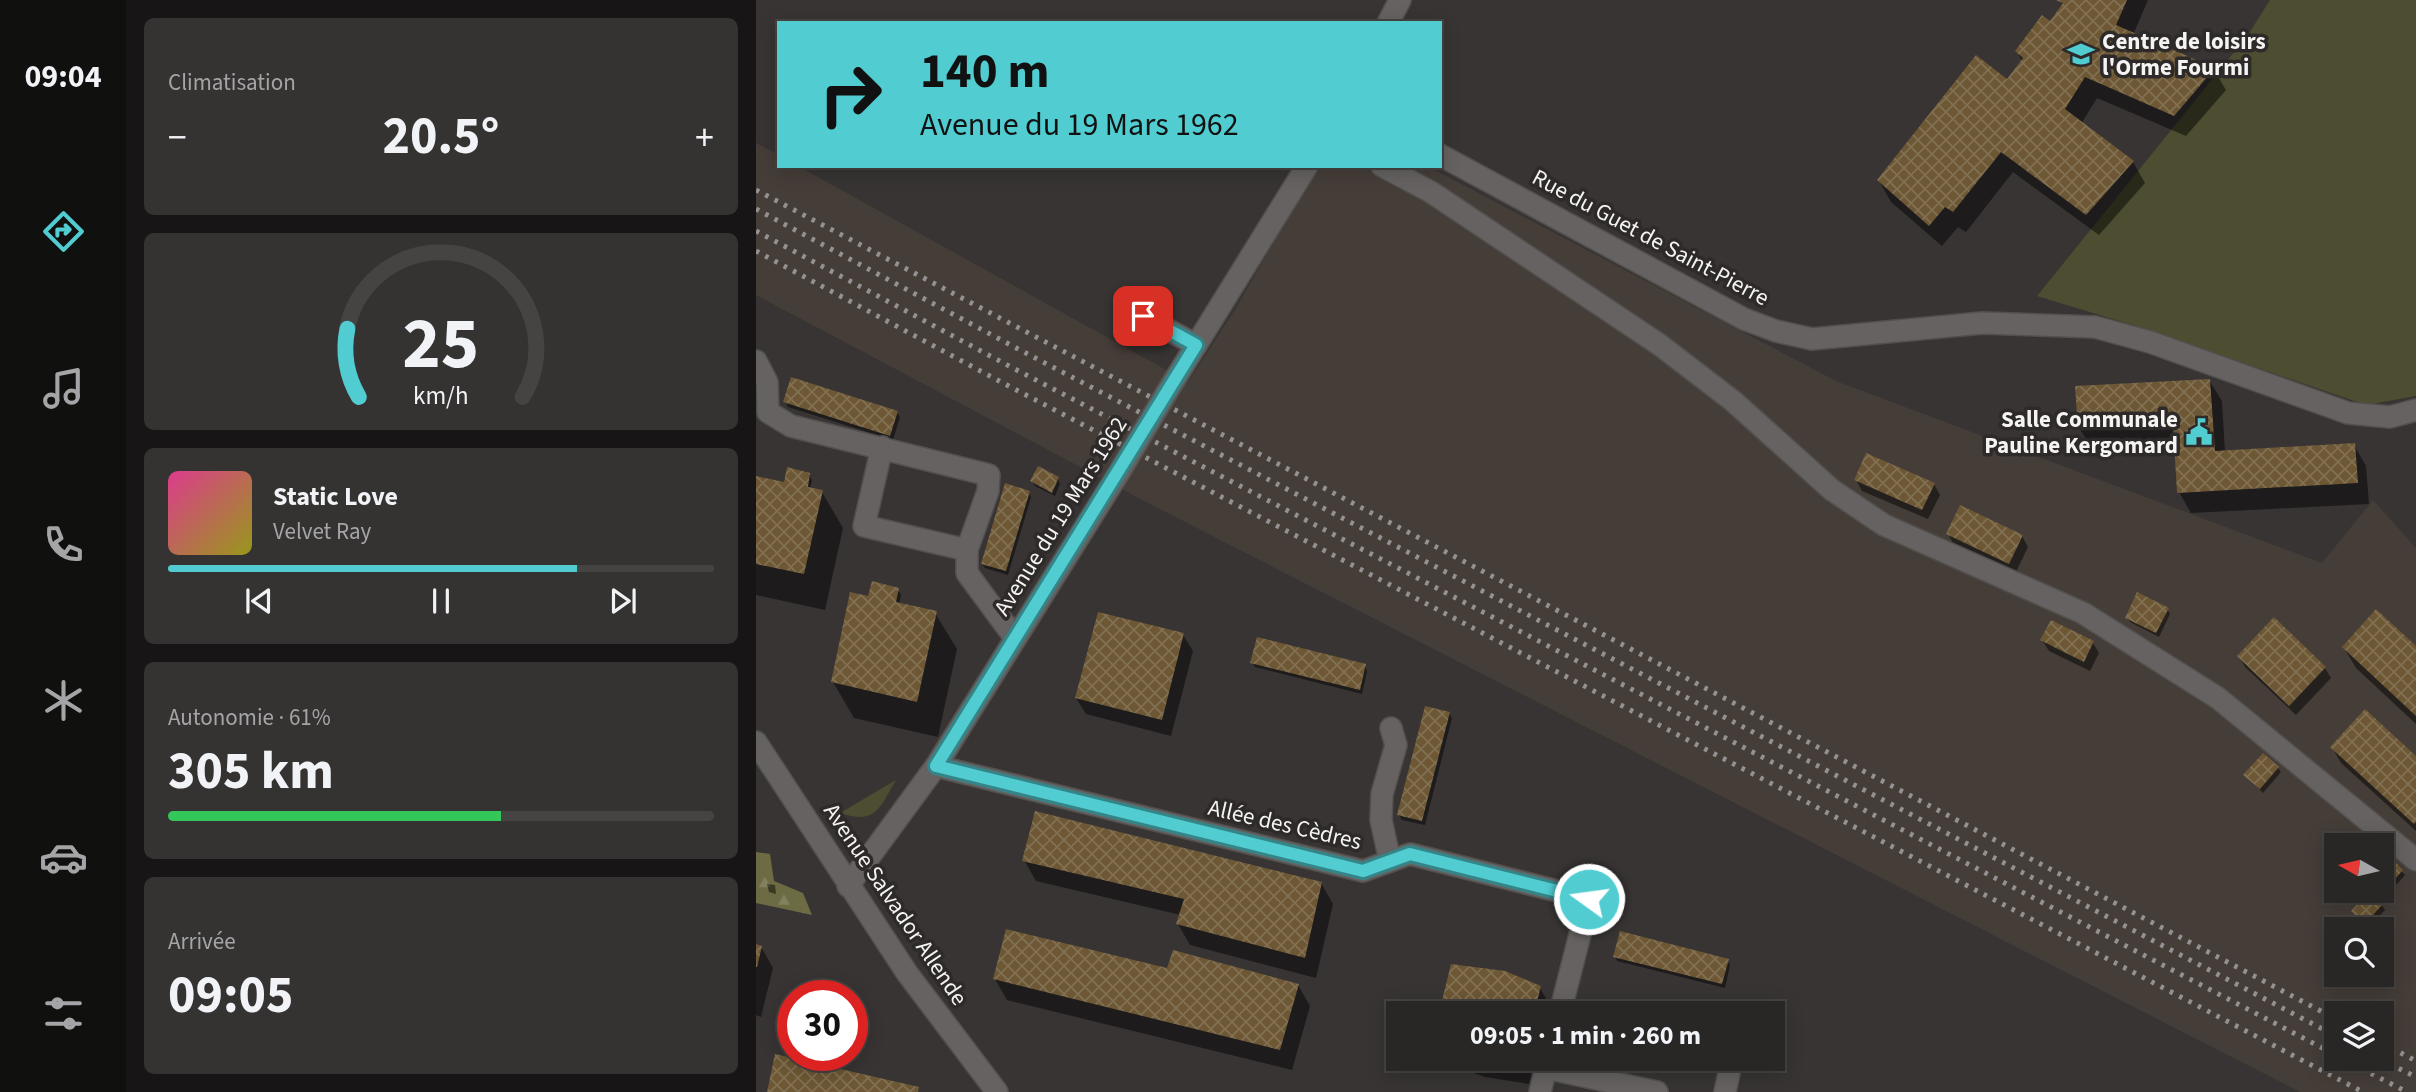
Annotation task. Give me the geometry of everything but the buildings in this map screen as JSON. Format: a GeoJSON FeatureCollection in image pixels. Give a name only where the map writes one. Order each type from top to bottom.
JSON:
{"type":"FeatureCollection","features":[{"type":"Feature","properties":{"kind":"street"},"geometry":{"type":"LineString","coordinates":[[1389,21],[1400,0]]}},
{"type":"Feature","properties":{"kind":"street","name":"Rue du Guet de Saint-Pierre"},"geometry":{"type":"LineString","coordinates":[[1442,156],[1744,319],[1776,331],[1812,339],[1982,323],[2095,327],[2150,342],[2348,413],[2390,417],[2416,410]]}},
{"type":"Feature","properties":{"kind":"street","name":"Avenue du 19 Mars 1962"},"geometry":{"type":"LineString","coordinates":[[848,886],[936,766],[1306,168]]}},
{"type":"Feature","properties":{"kind":"street"},"geometry":{"type":"LineString","coordinates":[[1386,168],[1431,192],[1661,345],[1733,401],[1832,491],[1884,525],[2083,613],[2218,698],[2416,860]]}},
{"type":"Feature","properties":{"kind":"street"},"geometry":{"type":"LineString","coordinates":[[1143,316],[1196,345]]}},
{"type":"Feature","properties":{"kind":"street"},"geometry":{"type":"LineString","coordinates":[[756,361],[767,383],[768,412],[791,426],[989,475],[988,491],[967,550],[967,573],[1015,638]]}},
{"type":"Feature","properties":{"kind":"street"},"geometry":{"type":"LineString","coordinates":[[881,447],[864,526],[967,550]]}},
{"type":"Feature","properties":{"kind":"street"},"geometry":{"type":"LineString","coordinates":[[1390,861],[1381,820],[1382,794],[1396,745],[1391,728]]}},
{"type":"Feature","properties":{"kind":"street","name":"Avenue Salvador Allende"},"geometry":{"type":"LineString","coordinates":[[756,742],[907,973],[997,1092]]}},
{"type":"Feature","properties":{"kind":"street","name":"Allée des Cèdres"},"geometry":{"type":"LineString","coordinates":[[936,766],[1363,871],[1410,854],[1589,899],[1563,1001]]}},
{"type":"Feature","properties":{"kind":"street"},"geometry":{"type":"LineString","coordinates":[[1540,1092],[1545,1071]]}},
{"type":"Feature","properties":{"kind":"street"},"geometry":{"type":"LineString","coordinates":[[1577,1071],[1657,1092]]}},
{"type":"Feature","properties":{"kind":"street"},"geometry":{"type":"LineString","coordinates":[[1725,1092],[1729,1071]]}},
{"type":"Feature","properties":{"kind":"shaded area"},"geometry":{"type":"Polygon","coordinates":[[[756,143],[777,154],[777,168],[802,168],[1188,382],[1236,308],[1316,168],[1431,168],[1836,381],[2322,563],[2373,500],[2416,548],[2416,1092],[2300,1092],[1148,503],[756,295],[756,143]]]}},
{"type":"Feature","properties":{"kind":"green space"},"geometry":{"type":"Polygon","coordinates":[[[2270,0],[2416,0],[2416,396],[2366,405],[2136,326],[2037,296],[2248,35],[2270,0]]]}},
{"type":"Feature","properties":{"kind":"green space"},"geometry":{"type":"Polygon","coordinates":[[[896,780],[876,811],[862,817],[840,813],[896,780]]]}},
{"type":"Feature","properties":{"kind":"green space"},"geometry":{"type":"Polygon","coordinates":[[[756,852],[770,854],[774,881],[803,893],[812,915],[756,903],[756,852]]]}},
{"type":"Feature","properties":{"kind":"railway"},"geometry":{"type":"LineString","coordinates":[[756,190],[2324,1013]]}},
{"type":"Feature","properties":{"kind":"railway"},"geometry":{"type":"LineString","coordinates":[[756,209],[1020,350],[2324,1030]]}},
{"type":"Feature","properties":{"kind":"railway"},"geometry":{"type":"LineString","coordinates":[[756,231],[1011,367],[2324,1049]]}},
{"type":"Feature","properties":{"kind":"railway"},"geometry":{"type":"LineString","coordinates":[[756,251],[1003,383],[2363,1092]]}},
{"type":"Feature","properties":{"kind":"railway"},"geometry":{"type":"LineString","coordinates":[[2394,1049],[2416,1061]]}},
{"type":"Feature","properties":{"kind":"railway"},"geometry":{"type":"LineString","coordinates":[[2394,1066],[2416,1077]]}},
{"type":"Feature","properties":{"kind":"railway"},"geometry":{"type":"LineString","coordinates":[[2366,1071],[2407,1092]]}},
{"type":"Feature","properties":{"kind":"place","name":"Centre de loisirs l'Orme Fourmi"},"geometry":{"type":"Point","coordinates":[2081,54]}},
{"type":"Feature","properties":{"kind":"place","name":"Salle Communale Pauline Kergomard"},"geometry":{"type":"Point","coordinates":[2199,432]}},
{"type":"Feature","properties":{"kind":"route"},"geometry":{"type":"LineString","coordinates":[[1143,316],[1196,345],[936,766],[1363,871],[1410,854],[1589,899]]}}]}
